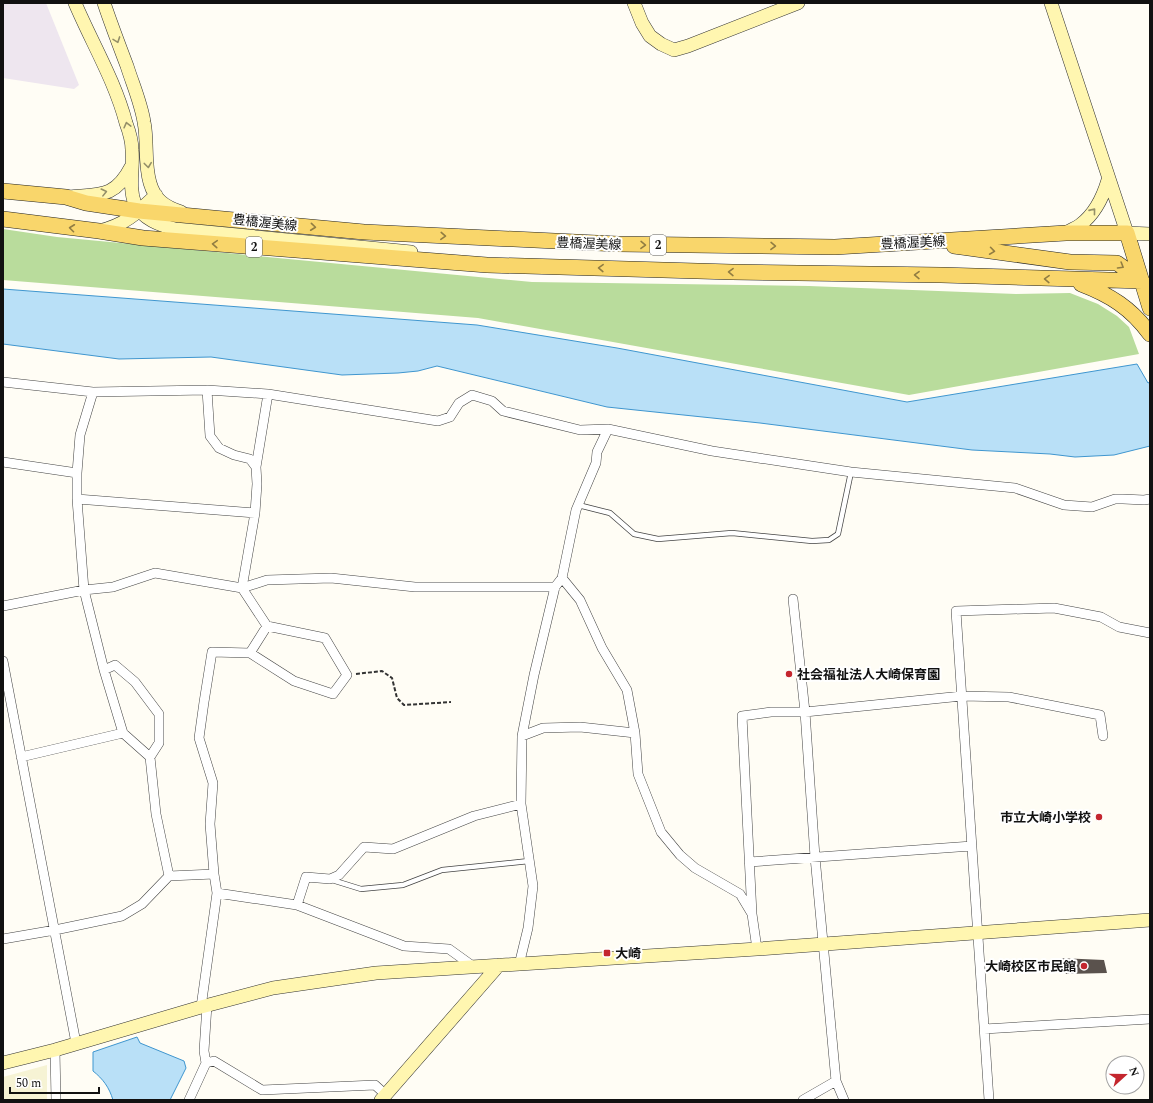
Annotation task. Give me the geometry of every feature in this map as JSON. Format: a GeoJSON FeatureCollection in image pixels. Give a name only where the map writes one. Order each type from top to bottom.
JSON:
{"type":"FeatureCollection","features":[{"type":"Feature","properties":{"kind":"main road","name":"豊橋渥美線"},"geometry":{"type":"LineString","coordinates":[[3,192],[66,197],[86,203],[140,211],[364,232],[618,244],[835,246],[1066,233],[1127,233]]}},
{"type":"Feature","properties":{"kind":"main road","name":"豊橋渥美線"},"geometry":{"type":"LineString","coordinates":[[3,219],[143,238],[505,265],[724,272],[941,275],[1146,281]]}},
{"type":"Feature","properties":{"kind":"main road"},"geometry":{"type":"LineString","coordinates":[[1127,233],[1146,281],[1150,308]]}},
{"type":"Feature","properties":{"kind":"main road"},"geometry":{"type":"LineString","coordinates":[[926,241],[1070,262],[1117,263],[1146,281]]}},
{"type":"Feature","properties":{"kind":"main road"},"geometry":{"type":"LineString","coordinates":[[1072,280],[1115,299],[1140,321],[1150,334]]}},
{"type":"Feature","properties":{"kind":"street"},"geometry":{"type":"LineString","coordinates":[[75,3],[120,101],[132,148],[132,195],[140,211],[152,221],[162,226],[175,229],[460,257],[505,265]]}},
{"type":"Feature","properties":{"kind":"street"},"geometry":{"type":"LineString","coordinates":[[104,3],[140,104],[145,123],[146,153],[150,182],[156,195],[169,209],[191,215]]}},
{"type":"Feature","properties":{"kind":"street"},"geometry":{"type":"LineString","coordinates":[[634,3],[642,23],[650,36],[661,44],[674,50],[688,46],[798,3]]}},
{"type":"Feature","properties":{"kind":"street"},"geometry":{"type":"LineString","coordinates":[[1051,3],[1108,180],[1127,233],[1150,234]]}},
{"type":"Feature","properties":{"kind":"street"},"geometry":{"type":"LineString","coordinates":[[66,197],[107,193],[123,180],[133,163]]}},
{"type":"Feature","properties":{"kind":"street"},"geometry":{"type":"LineString","coordinates":[[1066,233],[1080,225],[1091,213],[1101,200],[1108,180]]}},
{"type":"Feature","properties":{"kind":"street"},"geometry":{"type":"LineString","coordinates":[[99,231],[118,225],[140,211],[156,195]]}},
{"type":"Feature","properties":{"kind":"street"},"geometry":{"type":"LineString","coordinates":[[3,382],[93,392],[207,390],[268,394],[438,421],[450,417],[459,403],[472,395],[492,401],[503,411],[580,430],[608,429],[712,451],[851,472],[1015,488],[1064,505],[1092,507],[1115,499],[1150,499]]}},
{"type":"Feature","properties":{"kind":"street"},"geometry":{"type":"LineString","coordinates":[[207,390],[210,436],[219,448],[234,455],[250,459],[256,467]]}},
{"type":"Feature","properties":{"kind":"street"},"geometry":{"type":"LineString","coordinates":[[93,392],[80,435],[77,473],[77,499],[84,590],[104,670],[123,733],[150,757]]}},
{"type":"Feature","properties":{"kind":"street"},"geometry":{"type":"LineString","coordinates":[[189,1100],[206,1063],[204,1051],[204,1006],[217,893],[210,824],[212,783],[199,738],[212,652],[250,654],[294,681],[333,694],[347,675],[325,638],[267,626],[242,588],[256,513],[258,484],[256,467],[268,394]]}},
{"type":"Feature","properties":{"kind":"street"},"geometry":{"type":"LineString","coordinates":[[519,964],[528,928],[533,886],[522,804],[522,736],[534,675],[555,587],[562,578],[576,510],[596,463],[597,452],[608,429]]}},
{"type":"Feature","properties":{"kind":"street"},"geometry":{"type":"LineString","coordinates":[[3,462],[77,473]]}},
{"type":"Feature","properties":{"kind":"street"},"geometry":{"type":"LineString","coordinates":[[77,499],[256,513]]}},
{"type":"Feature","properties":{"kind":"street"},"geometry":{"type":"LineString","coordinates":[[3,606],[84,590],[113,587],[155,573],[242,588],[267,580],[331,578],[414,587],[555,587]]}},
{"type":"Feature","properties":{"kind":"street"},"geometry":{"type":"LineString","coordinates":[[562,578],[580,600],[602,648],[627,690],[635,733],[638,774],[661,832],[680,855],[695,868],[740,894],[752,914]]}},
{"type":"Feature","properties":{"kind":"street"},"geometry":{"type":"LineString","coordinates":[[793,599],[805,712],[815,857],[836,1081],[844,1100]]}},
{"type":"Feature","properties":{"kind":"street"},"geometry":{"type":"LineString","coordinates":[[989,1100],[956,611],[1054,608],[1100,617],[1119,627],[1150,633]]}},
{"type":"Feature","properties":{"kind":"street"},"geometry":{"type":"LineString","coordinates":[[250,654],[267,626]]}},
{"type":"Feature","properties":{"kind":"street"},"geometry":{"type":"LineString","coordinates":[[3,661],[76,1044]]}},
{"type":"Feature","properties":{"kind":"street"},"geometry":{"type":"LineString","coordinates":[[104,670],[116,665],[135,682],[159,714],[160,743],[150,757],[156,814],[169,876]]}},
{"type":"Feature","properties":{"kind":"street"},"geometry":{"type":"LineString","coordinates":[[757,949],[752,914],[742,716],[771,712],[805,712],[962,696],[1009,697],[1100,715],[1103,736]]}},
{"type":"Feature","properties":{"kind":"street"},"geometry":{"type":"LineString","coordinates":[[522,736],[543,728],[580,727],[635,733]]}},
{"type":"Feature","properties":{"kind":"street"},"geometry":{"type":"LineString","coordinates":[[21,757],[123,733]]}},
{"type":"Feature","properties":{"kind":"street"},"geometry":{"type":"LineString","coordinates":[[297,905],[306,877],[330,879],[339,875],[364,847],[393,849],[474,816],[522,804]]}},
{"type":"Feature","properties":{"kind":"street"},"geometry":{"type":"LineString","coordinates":[[749,862],[972,846]]}},
{"type":"Feature","properties":{"kind":"street"},"geometry":{"type":"LineString","coordinates":[[3,939],[122,916],[142,904],[169,876],[214,874]]}},
{"type":"Feature","properties":{"kind":"street"},"geometry":{"type":"LineString","coordinates":[[217,893],[297,905],[404,946],[449,949],[474,967]]}},
{"type":"Feature","properties":{"kind":"street"},"geometry":{"type":"LineString","coordinates":[[3,1063],[55,1050],[204,1006],[273,988],[376,973],[757,949],[1150,920]]}},
{"type":"Feature","properties":{"kind":"street"},"geometry":{"type":"LineString","coordinates":[[206,1063],[214,1061],[262,1090],[374,1085],[384,1097],[499,965]]}},
{"type":"Feature","properties":{"kind":"street"},"geometry":{"type":"LineString","coordinates":[[984,1028],[1150,1019]]}},
{"type":"Feature","properties":{"kind":"street"},"geometry":{"type":"LineString","coordinates":[[55,1050],[56,1100]]}},
{"type":"Feature","properties":{"kind":"street"},"geometry":{"type":"LineString","coordinates":[[803,1100],[836,1081]]}},
{"type":"Feature","properties":{"kind":"lane"},"geometry":{"type":"LineString","coordinates":[[578,505],[610,513],[634,534],[658,539],[732,533],[812,541],[830,540],[838,534],[851,472]]}},
{"type":"Feature","properties":{"kind":"lane"},"geometry":{"type":"LineString","coordinates":[[330,879],[361,889],[368,889],[403,885],[442,870],[529,861]]}},
{"type":"Feature","properties":{"kind":"path"},"geometry":{"type":"LineString","coordinates":[[347,675],[382,671],[392,678],[396,698],[404,705],[451,702]]}},
{"type":"Feature","properties":{"kind":"shaded area"},"geometry":{"type":"Polygon","coordinates":[[[3,3],[46,3],[79,85],[74,89],[3,78],[3,3]]]}},
{"type":"Feature","properties":{"kind":"shaded area"},"geometry":{"type":"Polygon","coordinates":[[[47,1065],[47,1100],[3,1100],[3,1077],[47,1065]]]}},
{"type":"Feature","properties":{"kind":"green space"},"geometry":{"type":"Polygon","coordinates":[[[3,229],[57,237],[532,282],[809,286],[1016,294],[1070,293],[1098,304],[1117,316],[1129,327],[1139,354],[909,395],[478,318],[3,280],[3,229]]]}},
{"type":"Feature","properties":{"kind":"water"},"geometry":{"type":"Polygon","coordinates":[[[3,289],[477,325],[617,348],[907,402],[1137,364],[1148,383],[1150,382],[1150,446],[1114,455],[1075,457],[1050,454],[972,450],[760,423],[607,407],[437,366],[418,371],[398,373],[342,375],[211,357],[119,359],[3,344],[3,289]]]}},
{"type":"Feature","properties":{"kind":"water"},"geometry":{"type":"Polygon","coordinates":[[[137,1037],[140,1043],[184,1061],[186,1068],[170,1100],[113,1100],[110,1091],[100,1077],[93,1071],[93,1052],[137,1037]]]}},
{"type":"Feature","properties":{"kind":"building","name":"大崎校区市民館"},"geometry":{"type":"Polygon","coordinates":[[[1059,958],[1104,960],[1107,973],[1066,974],[1059,958]]]}},
{"type":"Feature","properties":{"kind":"place","name":"社会福祉法人大崎保育園"},"geometry":{"type":"Point","coordinates":[789,674]}},
{"type":"Feature","properties":{"kind":"place","name":"市立大崎小学校"},"geometry":{"type":"Point","coordinates":[1099,817]}},
{"type":"Feature","properties":{"kind":"place","name":"大崎"},"geometry":{"type":"Point","coordinates":[607,953]}},
{"type":"Feature","properties":{"kind":"place","name":"大崎校区市民館"},"geometry":{"type":"Point","coordinates":[1084,966]}}]}
